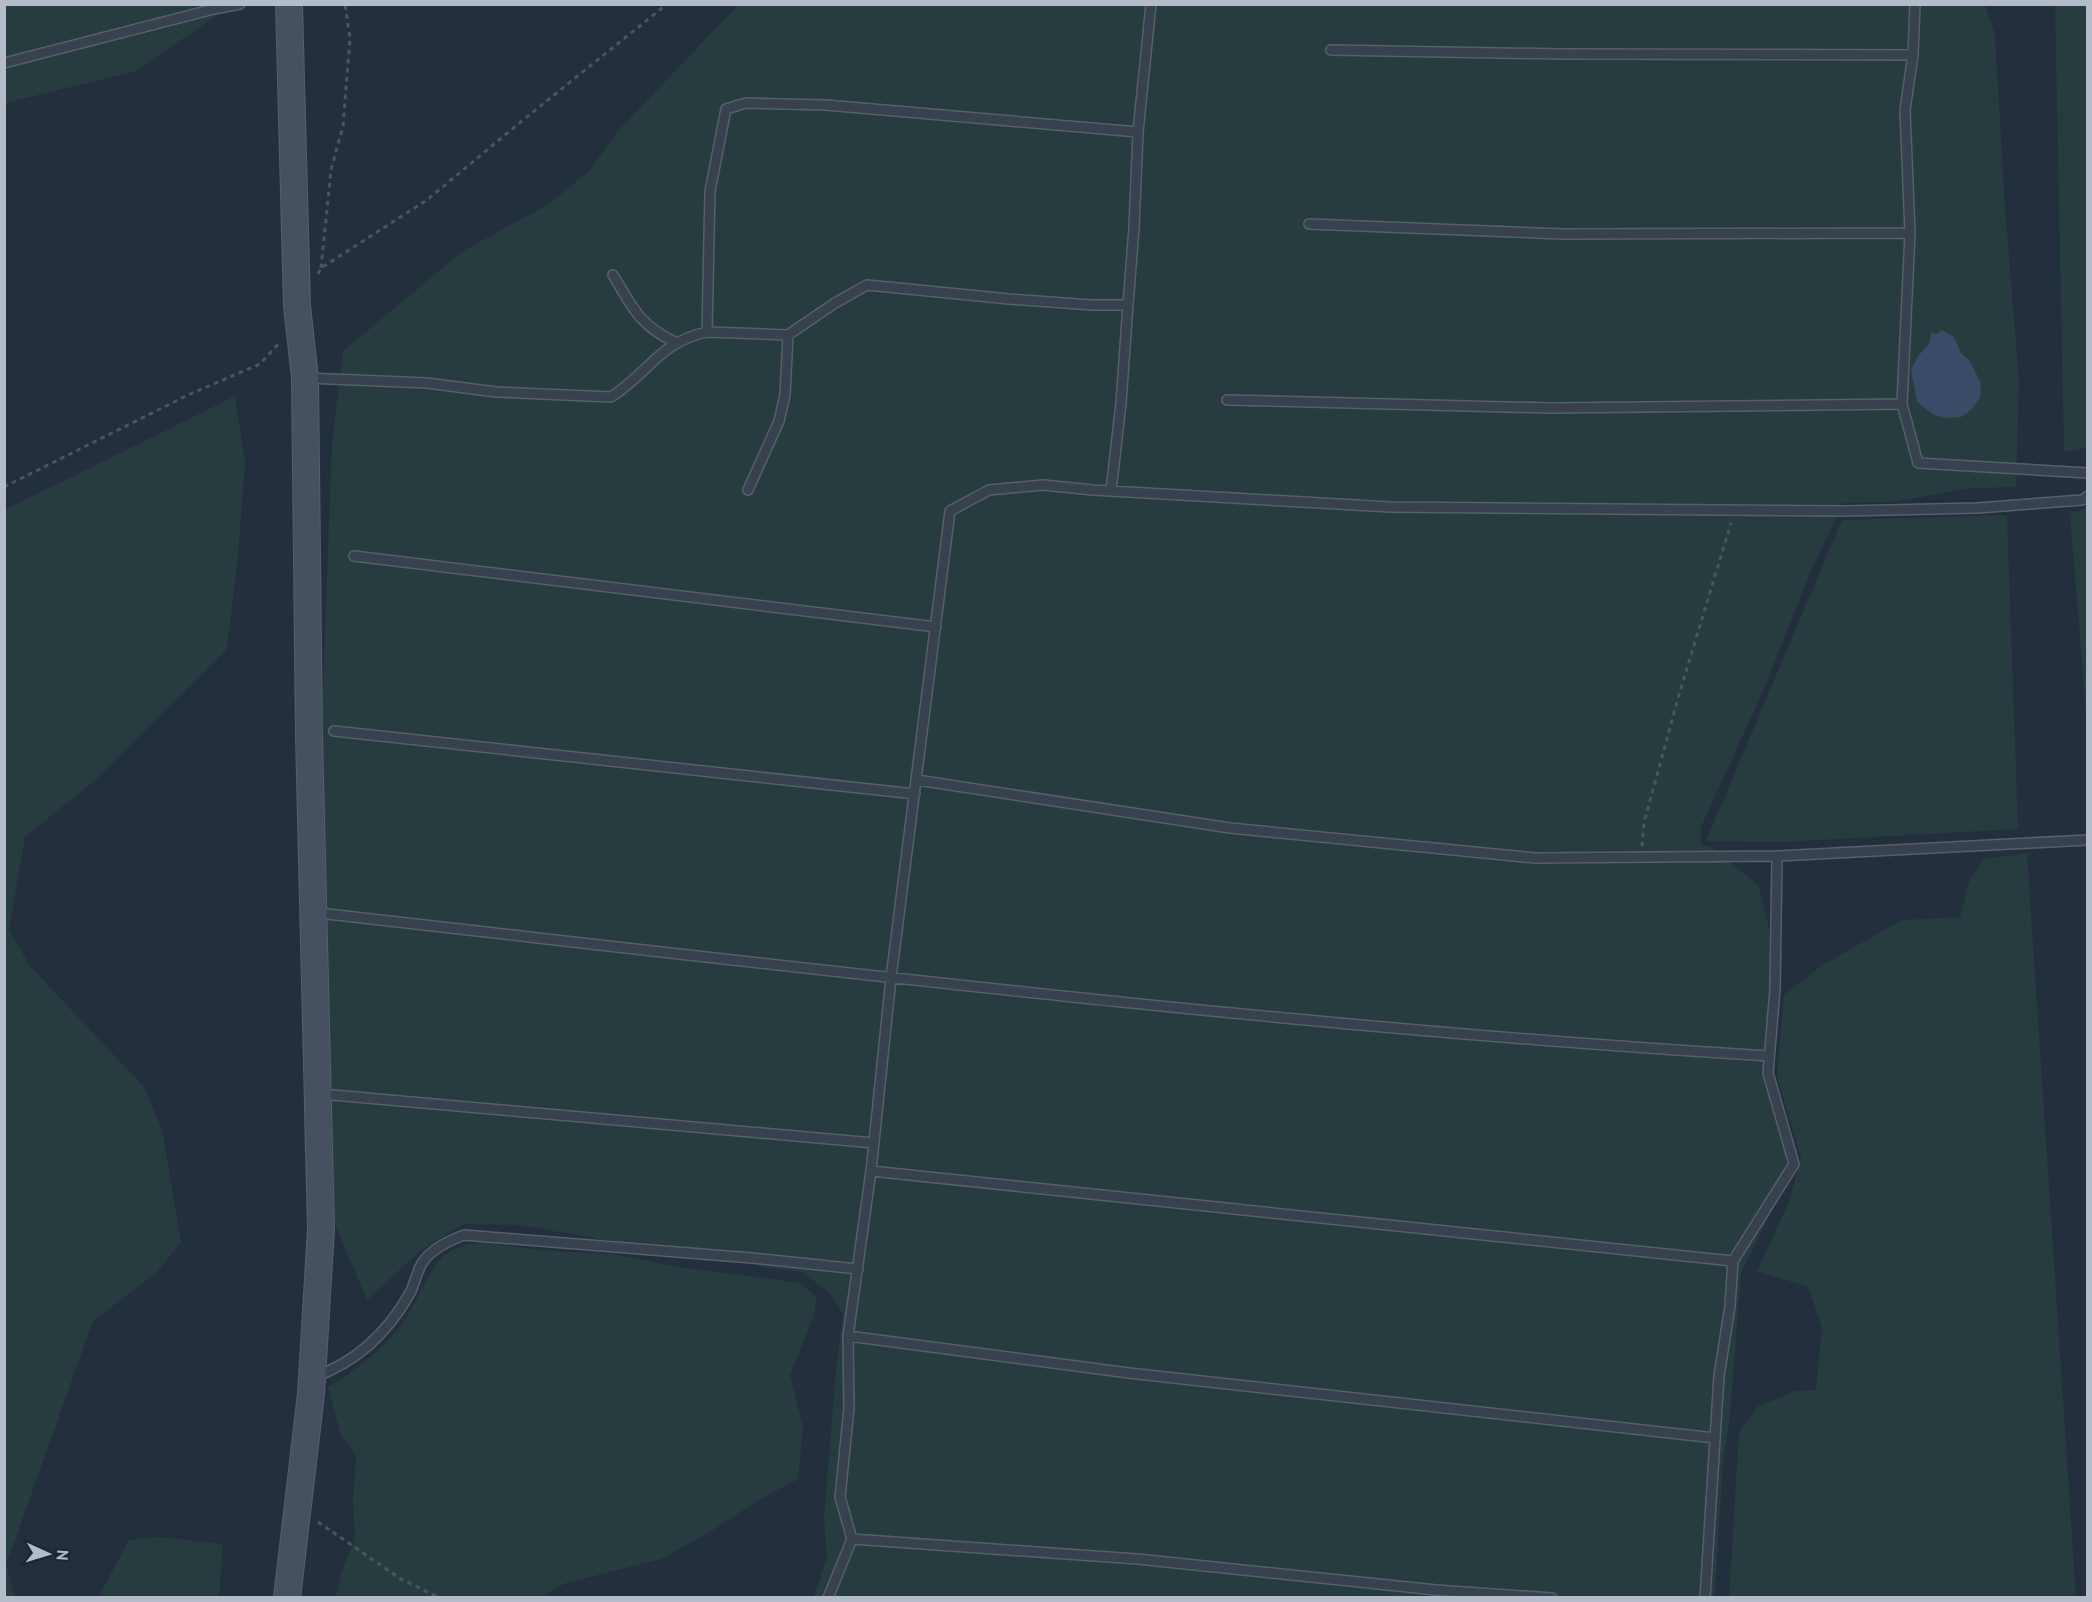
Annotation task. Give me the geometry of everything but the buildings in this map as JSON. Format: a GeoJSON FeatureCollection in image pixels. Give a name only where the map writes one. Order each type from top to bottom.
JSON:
{"type":"FeatureCollection","features":[{"type":"Feature","properties":{"kind":"street"},"geometry":{"type":"LineString","coordinates":[[287,1598],[312,1378],[321,1229],[309,736],[305,378],[297,306],[289,4]]}},
{"type":"Feature","properties":{"kind":"lane"},"geometry":{"type":"LineString","coordinates":[[4,63],[210,7],[240,4]]}},
{"type":"Feature","properties":{"kind":"lane"},"geometry":{"type":"LineString","coordinates":[[1111,491],[1122,391],[1134,228],[1138,132],[1151,4]]}},
{"type":"Feature","properties":{"kind":"lane"},"geometry":{"type":"LineString","coordinates":[[1915,4],[1913,56],[1905,110],[1910,233],[1902,404],[1918,463],[2088,473]]}},
{"type":"Feature","properties":{"kind":"lane"},"geometry":{"type":"LineString","coordinates":[[1331,50],[1913,56]]}},
{"type":"Feature","properties":{"kind":"lane"},"geometry":{"type":"LineString","coordinates":[[707,332],[710,191],[726,109],[746,103],[826,105],[1138,132]]}},
{"type":"Feature","properties":{"kind":"lane"},"geometry":{"type":"LineString","coordinates":[[1309,224],[1563,234],[1910,233]]}},
{"type":"Feature","properties":{"kind":"lane"},"geometry":{"type":"LineString","coordinates":[[613,275],[642,321],[660,335],[675,342]]}},
{"type":"Feature","properties":{"kind":"lane"},"geometry":{"type":"LineString","coordinates":[[305,378],[427,383],[496,392],[611,397],[627,386],[660,353],[675,342],[707,332],[788,335],[835,303],[867,285],[1009,299],[1092,305],[1128,305]]}},
{"type":"Feature","properties":{"kind":"lane"},"geometry":{"type":"LineString","coordinates":[[748,490],[779,421],[785,395],[788,335]]}},
{"type":"Feature","properties":{"kind":"lane"},"geometry":{"type":"LineString","coordinates":[[1227,400],[1551,408],[1902,404]]}},
{"type":"Feature","properties":{"kind":"lane"},"geometry":{"type":"LineString","coordinates":[[828,1598],[852,1539],[840,1497],[849,1408],[849,1336],[871,1171],[891,978],[950,511],[989,490],[1043,485],[1390,507],[1845,511],[1977,508],[2082,500],[2088,496]]}},
{"type":"Feature","properties":{"kind":"lane"},"geometry":{"type":"LineString","coordinates":[[354,556],[936,627]]}},
{"type":"Feature","properties":{"kind":"lane"},"geometry":{"type":"LineString","coordinates":[[334,731],[915,794]]}},
{"type":"Feature","properties":{"kind":"lane"},"geometry":{"type":"LineString","coordinates":[[917,780],[1230,828],[1535,858],[1777,856],[2088,840]]}},
{"type":"Feature","properties":{"kind":"lane"},"geometry":{"type":"LineString","coordinates":[[1705,1598],[1719,1376],[1730,1306],[1733,1261],[1794,1164],[1768,1073],[1775,989],[1777,856]]}},
{"type":"Feature","properties":{"kind":"lane"},"geometry":{"type":"LineString","coordinates":[[327,914],[891,978],[1244,1015],[1617,1047],[1769,1056]]}},
{"type":"Feature","properties":{"kind":"lane"},"geometry":{"type":"LineString","coordinates":[[333,1095],[874,1143]]}},
{"type":"Feature","properties":{"kind":"lane"},"geometry":{"type":"LineString","coordinates":[[871,1171],[1733,1261]]}},
{"type":"Feature","properties":{"kind":"lane"},"geometry":{"type":"LineString","coordinates":[[312,1378],[351,1359],[371,1344],[391,1323],[411,1291],[421,1264],[442,1244],[464,1234],[752,1257],[858,1269]]}},
{"type":"Feature","properties":{"kind":"lane"},"geometry":{"type":"LineString","coordinates":[[849,1336],[1129,1373],[1715,1438]]}},
{"type":"Feature","properties":{"kind":"lane"},"geometry":{"type":"LineString","coordinates":[[852,1539],[1137,1559],[1436,1590],[1552,1598]]}},
{"type":"Feature","properties":{"kind":"path"},"geometry":{"type":"LineString","coordinates":[[315,278],[321,268],[331,170],[343,126],[350,38],[345,4]]}},
{"type":"Feature","properties":{"kind":"path"},"geometry":{"type":"LineString","coordinates":[[321,268],[427,200],[667,4]]}},
{"type":"Feature","properties":{"kind":"path"},"geometry":{"type":"LineString","coordinates":[[4,487],[188,395],[260,364],[282,339]]}},
{"type":"Feature","properties":{"kind":"path"},"geometry":{"type":"LineString","coordinates":[[1641,857],[1644,823],[1734,510]]}},
{"type":"Feature","properties":{"kind":"path"},"geometry":{"type":"LineString","coordinates":[[298,1506],[401,1579],[440,1598]]}},
{"type":"Feature","properties":{"kind":"green space"},"geometry":{"type":"Polygon","coordinates":[[[5,5],[232,5],[136,71],[5,103],[5,5]]]}},
{"type":"Feature","properties":{"kind":"green space"},"geometry":{"type":"Polygon","coordinates":[[[738,5],[1985,5],[1995,35],[2005,208],[2019,381],[2016,487],[1973,488],[1891,502],[1843,503],[1810,573],[1763,691],[1700,829],[1702,845],[1710,846],[1758,885],[1781,973],[1773,1075],[1797,1162],[1791,1179],[1776,1203],[1741,1272],[1730,1416],[1723,1462],[1715,1597],[814,1597],[827,1558],[824,1518],[836,1369],[843,1314],[830,1293],[802,1272],[763,1267],[710,1251],[630,1244],[518,1225],[463,1224],[420,1251],[367,1300],[304,1150],[305,1018],[300,950],[301,839],[323,684],[332,444],[343,351],[463,251],[547,205],[588,172],[617,132],[738,5]]]}},
{"type":"Feature","properties":{"kind":"green space"},"geometry":{"type":"Polygon","coordinates":[[[2055,5],[2088,5],[2087,448],[2064,452],[2055,5]]]}},
{"type":"Feature","properties":{"kind":"green space"},"geometry":{"type":"Polygon","coordinates":[[[235,396],[245,462],[238,555],[227,649],[94,781],[25,837],[9,930],[30,966],[143,1086],[162,1129],[181,1242],[157,1272],[93,1321],[6,1565],[14,1597],[5,1597],[5,510],[235,396]]]}},
{"type":"Feature","properties":{"kind":"green space"},"geometry":{"type":"Polygon","coordinates":[[[2088,508],[2087,725],[2070,514],[2088,508]]]}},
{"type":"Feature","properties":{"kind":"green space"},"geometry":{"type":"Polygon","coordinates":[[[2007,515],[2018,829],[1783,842],[1706,841],[1842,520],[2007,515]]]}},
{"type":"Feature","properties":{"kind":"green space"},"geometry":{"type":"Polygon","coordinates":[[[2027,853],[2076,1597],[1729,1597],[1739,1432],[1757,1407],[1795,1391],[1816,1390],[1822,1327],[1808,1287],[1757,1271],[1789,1202],[1801,1158],[1777,1076],[1784,995],[1822,965],[1902,920],[1960,917],[1969,882],[1983,859],[2027,853]]]}},
{"type":"Feature","properties":{"kind":"green space"},"geometry":{"type":"Polygon","coordinates":[[[481,1242],[539,1250],[613,1254],[679,1267],[801,1284],[817,1297],[813,1319],[790,1375],[803,1427],[798,1479],[661,1559],[566,1583],[540,1597],[336,1597],[341,1573],[355,1540],[353,1501],[356,1456],[340,1433],[328,1387],[368,1359],[402,1324],[442,1258],[453,1249],[481,1242]]]}},
{"type":"Feature","properties":{"kind":"green space"},"geometry":{"type":"Polygon","coordinates":[[[160,1537],[223,1544],[219,1597],[100,1597],[129,1540],[160,1537]]]}},
{"type":"Feature","properties":{"kind":"water"},"geometry":{"type":"Polygon","coordinates":[[[1942,330],[1954,337],[1961,353],[1969,360],[1981,383],[1980,398],[1971,410],[1961,417],[1947,418],[1934,415],[1917,402],[1911,370],[1918,356],[1929,344],[1931,332],[1936,334],[1942,330]]]}}]}
